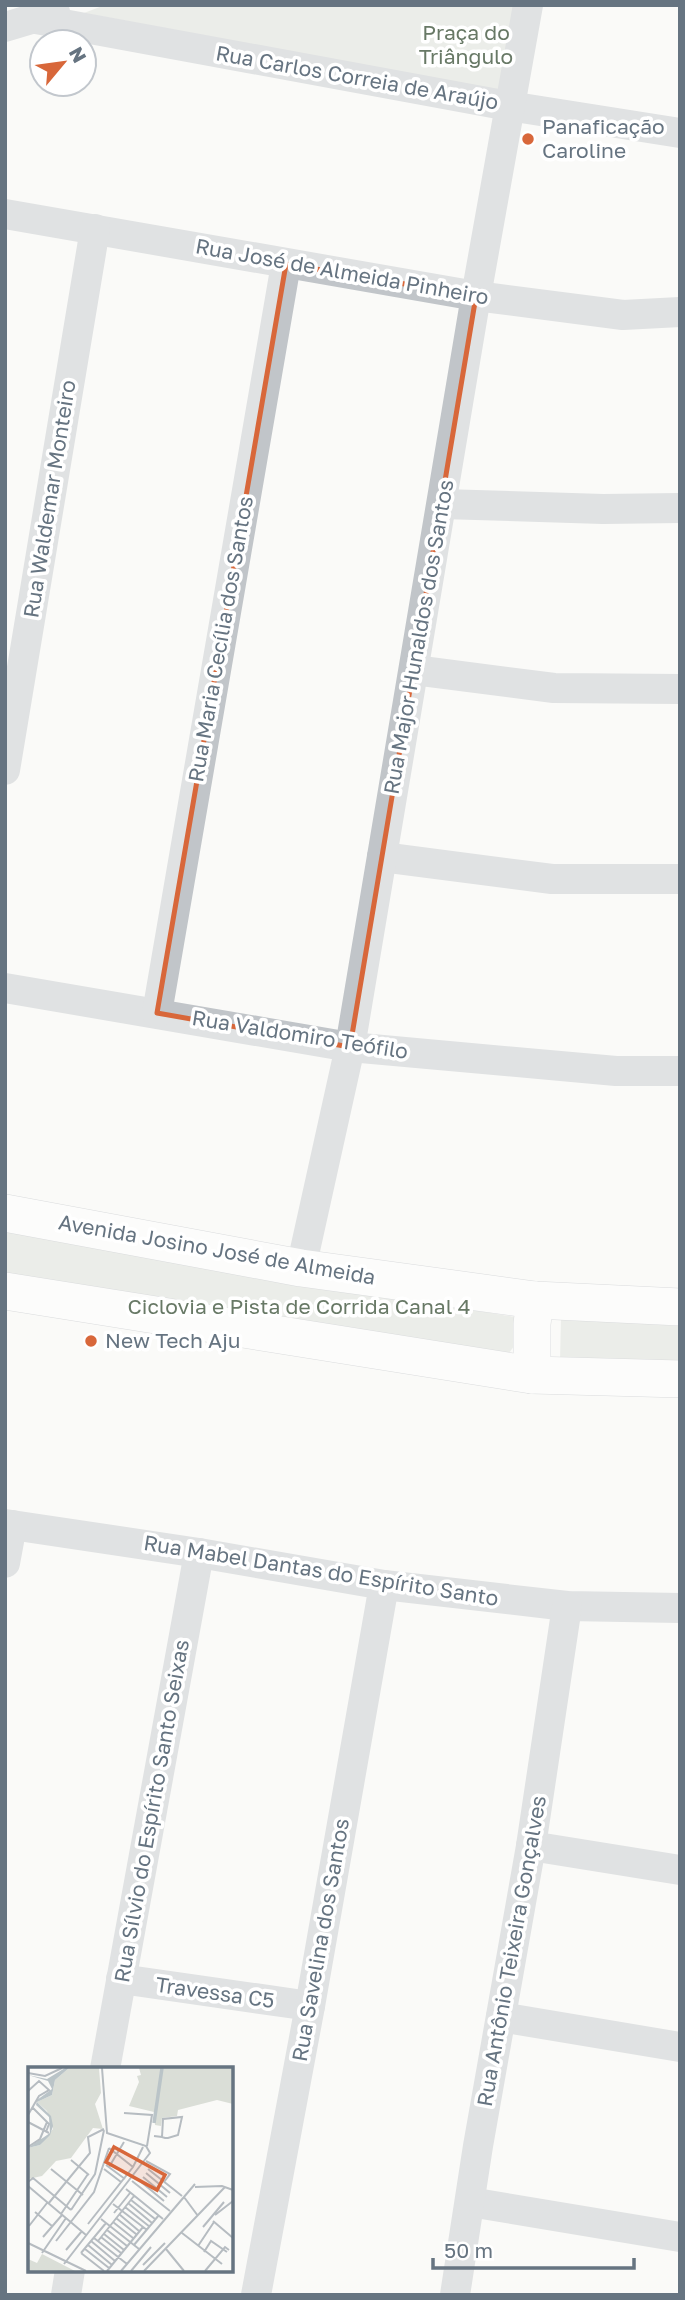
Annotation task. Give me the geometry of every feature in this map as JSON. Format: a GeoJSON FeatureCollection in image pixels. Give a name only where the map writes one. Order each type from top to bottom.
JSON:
{"type":"FeatureCollection","features":[{"type":"Feature","properties":{"kind":"main road","name":"Avenida Josino José de Almeida"},"geometry":{"type":"LineString","coordinates":[[5,1213],[301,1268],[535,1300],[680,1307]]}},
{"type":"Feature","properties":{"kind":"main road"},"geometry":{"type":"LineString","coordinates":[[5,1291],[532,1375],[680,1379]]}},
{"type":"Feature","properties":{"kind":"main road"},"geometry":{"type":"LineString","coordinates":[[532,1375],[535,1300]]}},
{"type":"Feature","properties":{"kind":"street"},"geometry":{"type":"LineString","coordinates":[[5,27],[75,5]]}},
{"type":"Feature","properties":{"kind":"street","name":"Rua Major Hunaldos dos Santos"},"geometry":{"type":"LineString","coordinates":[[301,1268],[350,1047],[476,296],[528,5]]}},
{"type":"Feature","properties":{"kind":"street","name":"Rua Carlos Correia de Araújo"},"geometry":{"type":"LineString","coordinates":[[36,19],[509,106],[680,132]]}},
{"type":"Feature","properties":{"kind":"street","name":"Rua José de Almeida Pinheiro"},"geometry":{"type":"LineString","coordinates":[[5,214],[476,296],[623,315],[680,312]]}},
{"type":"Feature","properties":{"kind":"street","name":"Rua Waldemar Monteiro"},"geometry":{"type":"LineString","coordinates":[[5,770],[95,229]]}},
{"type":"Feature","properties":{"kind":"street","name":"Rua Maria Cecília dos Santos"},"geometry":{"type":"LineString","coordinates":[[157,1013],[286,264]]}},
{"type":"Feature","properties":{"kind":"street"},"geometry":{"type":"LineString","coordinates":[[442,503],[603,509],[680,508]]}},
{"type":"Feature","properties":{"kind":"street"},"geometry":{"type":"LineString","coordinates":[[414,670],[554,688],[680,689]]}},
{"type":"Feature","properties":{"kind":"street"},"geometry":{"type":"LineString","coordinates":[[382,857],[552,879],[680,879]]}},
{"type":"Feature","properties":{"kind":"street","name":"Rua Valdomiro Teófilo"},"geometry":{"type":"LineString","coordinates":[[5,988],[350,1047],[616,1071],[680,1071]]}},
{"type":"Feature","properties":{"kind":"street"},"geometry":{"type":"LineString","coordinates":[[5,1563],[8,1524]]}},
{"type":"Feature","properties":{"kind":"street","name":"Rua Mabel Dantas do Espírito Santo"},"geometry":{"type":"LineString","coordinates":[[8,1524],[384,1585],[567,1606],[680,1608]]}},
{"type":"Feature","properties":{"kind":"street","name":"Rua Sílvio do Espírito Santo Seixas"},"geometry":{"type":"LineString","coordinates":[[105,2067],[199,1553]]}},
{"type":"Feature","properties":{"kind":"street","name":"Rua Savelina dos Santos"},"geometry":{"type":"LineString","coordinates":[[256,2295],[384,1585]]}},
{"type":"Feature","properties":{"kind":"street","name":"Rua Antônio Teixeira Gonçalves"},"geometry":{"type":"LineString","coordinates":[[455,2295],[531,1846],[567,1606]]}},
{"type":"Feature","properties":{"kind":"street"},"geometry":{"type":"LineString","coordinates":[[531,1846],[680,1870]]}},
{"type":"Feature","properties":{"kind":"street","name":"Travessa C5"},"geometry":{"type":"LineString","coordinates":[[121,1979],[310,2007]]}},
{"type":"Feature","properties":{"kind":"street"},"geometry":{"type":"LineString","coordinates":[[502,2017],[680,2047]]}},
{"type":"Feature","properties":{"kind":"street"},"geometry":{"type":"LineString","coordinates":[[470,2202],[680,2237]]}},
{"type":"Feature","properties":{"kind":"street"},"geometry":{"type":"LineString","coordinates":[[66,2295],[71,2272]]}},
{"type":"Feature","properties":{"kind":"highlighted area"},"geometry":{"type":"Polygon","coordinates":[[[286,264],[476,296],[350,1047],[157,1013],[286,264]]]}},
{"type":"Feature","properties":{"kind":"green space","name":"Praça do Triângulo"},"geometry":{"type":"Polygon","coordinates":[[[105,5],[516,5],[502,91],[84,13],[105,5]]]}},
{"type":"Feature","properties":{"kind":"green space","name":"Ciclovia e Pista de Corrida Canal 4"},"geometry":{"type":"Polygon","coordinates":[[[5,1232],[515,1317],[524,1333],[503,1361],[5,1280],[5,1232]]]}},
{"type":"Feature","properties":{"kind":"green space"},"geometry":{"type":"Polygon","coordinates":[[[561,1318],[680,1326],[680,1363],[560,1361],[561,1318]]]}},
{"type":"Feature","properties":{"kind":"place","name":"Panaficação Caroline"},"geometry":{"type":"Point","coordinates":[528,139]}},
{"type":"Feature","properties":{"kind":"place","name":"New Tech Aju"},"geometry":{"type":"Point","coordinates":[91,1341]}}]}
